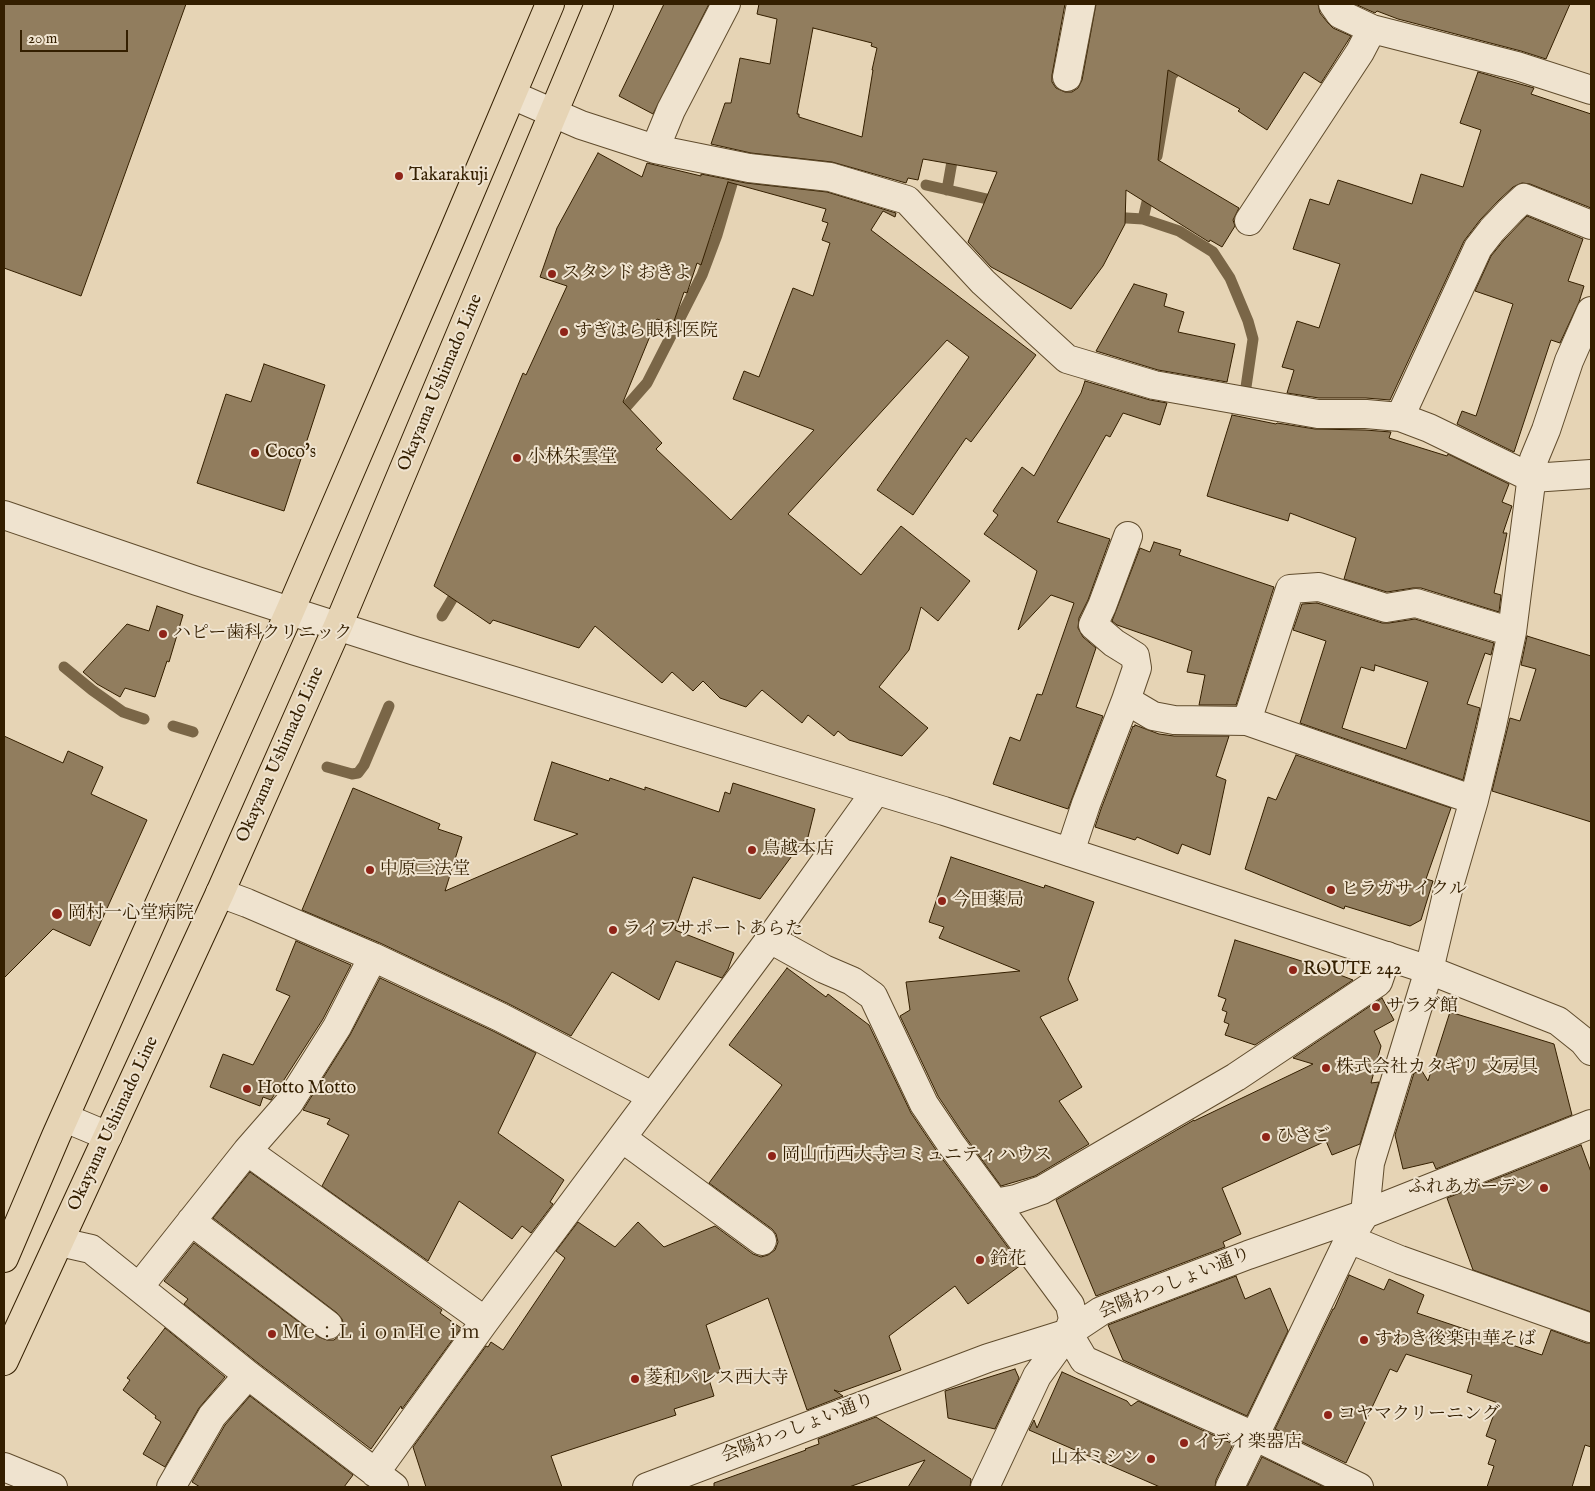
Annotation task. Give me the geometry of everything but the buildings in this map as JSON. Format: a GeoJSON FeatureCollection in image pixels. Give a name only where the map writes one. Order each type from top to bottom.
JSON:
{"type":"FeatureCollection","features":[{"type":"Feature","properties":{"kind":"main road"},"geometry":{"type":"LineString","coordinates":[[4,1258],[290,611],[550,4]]}},
{"type":"Feature","properties":{"kind":"main road","name":"Okayama Ushimado Line"},"geometry":{"type":"LineString","coordinates":[[4,1372],[8,1353],[220,893],[338,626],[599,4]]}},
{"type":"Feature","properties":{"kind":"street"},"geometry":{"type":"LineString","coordinates":[[655,149],[671,110],[726,4]]}},
{"type":"Feature","properties":{"kind":"street"},"geometry":{"type":"LineString","coordinates":[[1067,77],[1081,4]]}},
{"type":"Feature","properties":{"kind":"street"},"geometry":{"type":"LineString","coordinates":[[1333,4],[1340,14],[1372,29],[1517,66],[1591,90]]}},
{"type":"Feature","properties":{"kind":"street"},"geometry":{"type":"LineString","coordinates":[[1249,221],[1360,52],[1372,29]]}},
{"type":"Feature","properties":{"kind":"street"},"geometry":{"type":"LineString","coordinates":[[512,95],[594,130],[655,149],[749,168],[830,177],[907,200],[983,282],[1068,359],[1154,385],[1318,414],[1400,416],[1430,428],[1532,478],[1591,474]]}},
{"type":"Feature","properties":{"kind":"street"},"geometry":{"type":"LineString","coordinates":[[1400,416],[1478,248],[1510,211],[1524,198],[1591,225]]}},
{"type":"Feature","properties":{"kind":"street"},"geometry":{"type":"LineString","coordinates":[[1230,1487],[1349,1240],[1365,1214],[1370,1163],[1429,970],[1449,886],[1474,800],[1512,632],[1534,459],[1546,430],[1569,361],[1591,311]]}},
{"type":"Feature","properties":{"kind":"street"},"geometry":{"type":"LineString","coordinates":[[4,515],[290,611],[1070,852],[1429,970],[1558,1021],[1583,1041],[1591,1051]]}},
{"type":"Feature","properties":{"kind":"street"},"geometry":{"type":"LineString","coordinates":[[1070,852],[1137,668],[1135,656],[1114,643],[1093,625],[1128,536]]}},
{"type":"Feature","properties":{"kind":"street"},"geometry":{"type":"LineString","coordinates":[[1246,721],[1290,588],[1319,587],[1386,608],[1416,603],[1512,632]]}},
{"type":"Feature","properties":{"kind":"street"},"geometry":{"type":"LineString","coordinates":[[1126,700],[1153,716],[1174,720],[1246,721],[1474,800]]}},
{"type":"Feature","properties":{"kind":"street"},"geometry":{"type":"LineString","coordinates":[[60,1242],[91,1248],[248,1375],[384,1480],[485,1321],[770,939],[876,791]]}},
{"type":"Feature","properties":{"kind":"street"},"geometry":{"type":"LineString","coordinates":[[220,893],[373,957],[500,1017],[652,1096]]}},
{"type":"Feature","properties":{"kind":"street"},"geometry":{"type":"LineString","coordinates":[[770,939],[824,969],[852,981],[873,996],[924,1104],[951,1144],[1070,1305],[1073,1319],[1068,1334],[1036,1376],[985,1487]]}},
{"type":"Feature","properties":{"kind":"street"},"geometry":{"type":"LineString","coordinates":[[994,1203],[1016,1199],[1042,1190],[1236,1077],[1378,982],[1386,956]]}},
{"type":"Feature","properties":{"kind":"street"},"geometry":{"type":"LineString","coordinates":[[139,1287],[247,1151],[289,1102],[337,1027],[373,957]]}},
{"type":"Feature","properties":{"kind":"street"},"geometry":{"type":"LineString","coordinates":[[65,1118],[108,1136]]}},
{"type":"Feature","properties":{"kind":"street","name":"会陽わっしょい通り"},"geometry":{"type":"LineString","coordinates":[[647,1487],[988,1358],[1068,1334],[1101,1311],[1248,1255],[1365,1214],[1591,1124]]}},
{"type":"Feature","properties":{"kind":"street"},"geometry":{"type":"LineString","coordinates":[[622,1138],[762,1241]]}},
{"type":"Feature","properties":{"kind":"street"},"geometry":{"type":"LineString","coordinates":[[247,1151],[485,1321]]}},
{"type":"Feature","properties":{"kind":"street"},"geometry":{"type":"LineString","coordinates":[[191,1221],[328,1325]]}},
{"type":"Feature","properties":{"kind":"street"},"geometry":{"type":"LineString","coordinates":[[1349,1240],[1591,1328]]}},
{"type":"Feature","properties":{"kind":"street"},"geometry":{"type":"LineString","coordinates":[[1068,1334],[1084,1360],[1254,1436],[1359,1487]]}},
{"type":"Feature","properties":{"kind":"street"},"geometry":{"type":"LineString","coordinates":[[171,1487],[212,1416],[248,1375]]}},
{"type":"Feature","properties":{"kind":"street"},"geometry":{"type":"LineString","coordinates":[[4,1467],[53,1487]]}},
{"type":"Feature","properties":{"kind":"waterway"},"geometry":{"type":"LineString","coordinates":[[1157,156],[1171,76],[1183,63]]}},
{"type":"Feature","properties":{"kind":"waterway"},"geometry":{"type":"LineString","coordinates":[[947,190],[954,150]]}},
{"type":"Feature","properties":{"kind":"waterway"},"geometry":{"type":"LineString","coordinates":[[618,416],[647,383],[702,275],[717,235],[732,184]]}},
{"type":"Feature","properties":{"kind":"waterway"},"geometry":{"type":"LineString","coordinates":[[926,185],[1000,202]]}},
{"type":"Feature","properties":{"kind":"waterway"},"geometry":{"type":"LineString","coordinates":[[1143,219],[1150,189]]}},
{"type":"Feature","properties":{"kind":"waterway"},"geometry":{"type":"LineString","coordinates":[[1110,217],[1143,219],[1179,231],[1213,252],[1230,278],[1248,321],[1253,339],[1246,387]]}},
{"type":"Feature","properties":{"kind":"waterway"},"geometry":{"type":"LineString","coordinates":[[442,616],[460,586]]}},
{"type":"Feature","properties":{"kind":"waterway"},"geometry":{"type":"LineString","coordinates":[[64,667],[123,712],[144,719]]}},
{"type":"Feature","properties":{"kind":"waterway"},"geometry":{"type":"LineString","coordinates":[[327,767],[352,774],[358,773],[364,765],[389,706]]}},
{"type":"Feature","properties":{"kind":"waterway"},"geometry":{"type":"LineString","coordinates":[[173,726],[193,732]]}},
{"type":"Feature","properties":{"kind":"place","name":"Takarakuji"},"geometry":{"type":"Point","coordinates":[399,176]}},
{"type":"Feature","properties":{"kind":"place","name":"スタンド おきよ"},"geometry":{"type":"Point","coordinates":[552,274]}},
{"type":"Feature","properties":{"kind":"place","name":"すぎはら眼科医院"},"geometry":{"type":"Point","coordinates":[564,332]}},
{"type":"Feature","properties":{"kind":"place","name":"Coco's"},"geometry":{"type":"Point","coordinates":[255,453]}},
{"type":"Feature","properties":{"kind":"place","name":"小林朱雲堂"},"geometry":{"type":"Point","coordinates":[517,458]}},
{"type":"Feature","properties":{"kind":"place","name":"ハピー歯科クリニック"},"geometry":{"type":"Point","coordinates":[163,634]}},
{"type":"Feature","properties":{"kind":"place","name":"鳥越本店"},"geometry":{"type":"Point","coordinates":[752,850]}},
{"type":"Feature","properties":{"kind":"place","name":"中原三法堂"},"geometry":{"type":"Point","coordinates":[370,870]}},
{"type":"Feature","properties":{"kind":"place","name":"ヒラガサイクル"},"geometry":{"type":"Point","coordinates":[1331,890]}},
{"type":"Feature","properties":{"kind":"place","name":"今田薬局"},"geometry":{"type":"Point","coordinates":[942,901]}},
{"type":"Feature","properties":{"kind":"place","name":"岡村一心堂病院"},"geometry":{"type":"Point","coordinates":[57,914]}},
{"type":"Feature","properties":{"kind":"place","name":"ライフサポートあらた"},"geometry":{"type":"Point","coordinates":[613,930]}},
{"type":"Feature","properties":{"kind":"place","name":"ROUTE 242"},"geometry":{"type":"Point","coordinates":[1293,970]}},
{"type":"Feature","properties":{"kind":"place","name":"サラダ館"},"geometry":{"type":"Point","coordinates":[1376,1007]}},
{"type":"Feature","properties":{"kind":"place","name":"株式会社カタギリ 文房具"},"geometry":{"type":"Point","coordinates":[1326,1068]}},
{"type":"Feature","properties":{"kind":"place","name":"Hotto Motto"},"geometry":{"type":"Point","coordinates":[247,1089]}},
{"type":"Feature","properties":{"kind":"place","name":"ひさご"},"geometry":{"type":"Point","coordinates":[1266,1137]}},
{"type":"Feature","properties":{"kind":"place","name":"岡山市西大寺コミュニティハウス"},"geometry":{"type":"Point","coordinates":[772,1156]}},
{"type":"Feature","properties":{"kind":"place","name":"ふれあガーデン"},"geometry":{"type":"Point","coordinates":[1544,1188]}},
{"type":"Feature","properties":{"kind":"place","name":"鈴花"},"geometry":{"type":"Point","coordinates":[980,1260]}},
{"type":"Feature","properties":{"kind":"place","name":"Ｍｅ：ＬｉｏｎＨｅｉｍ"},"geometry":{"type":"Point","coordinates":[272,1334]}},
{"type":"Feature","properties":{"kind":"place","name":"すわき後楽中華そば"},"geometry":{"type":"Point","coordinates":[1364,1340]}},
{"type":"Feature","properties":{"kind":"place","name":"菱和パレス西大寺"},"geometry":{"type":"Point","coordinates":[635,1379]}},
{"type":"Feature","properties":{"kind":"place","name":"コヤマクリーニング"},"geometry":{"type":"Point","coordinates":[1328,1415]}},
{"type":"Feature","properties":{"kind":"place","name":"イデイ楽器店"},"geometry":{"type":"Point","coordinates":[1184,1443]}},
{"type":"Feature","properties":{"kind":"place","name":"山本ミシン"},"geometry":{"type":"Point","coordinates":[1151,1459]}}]}
